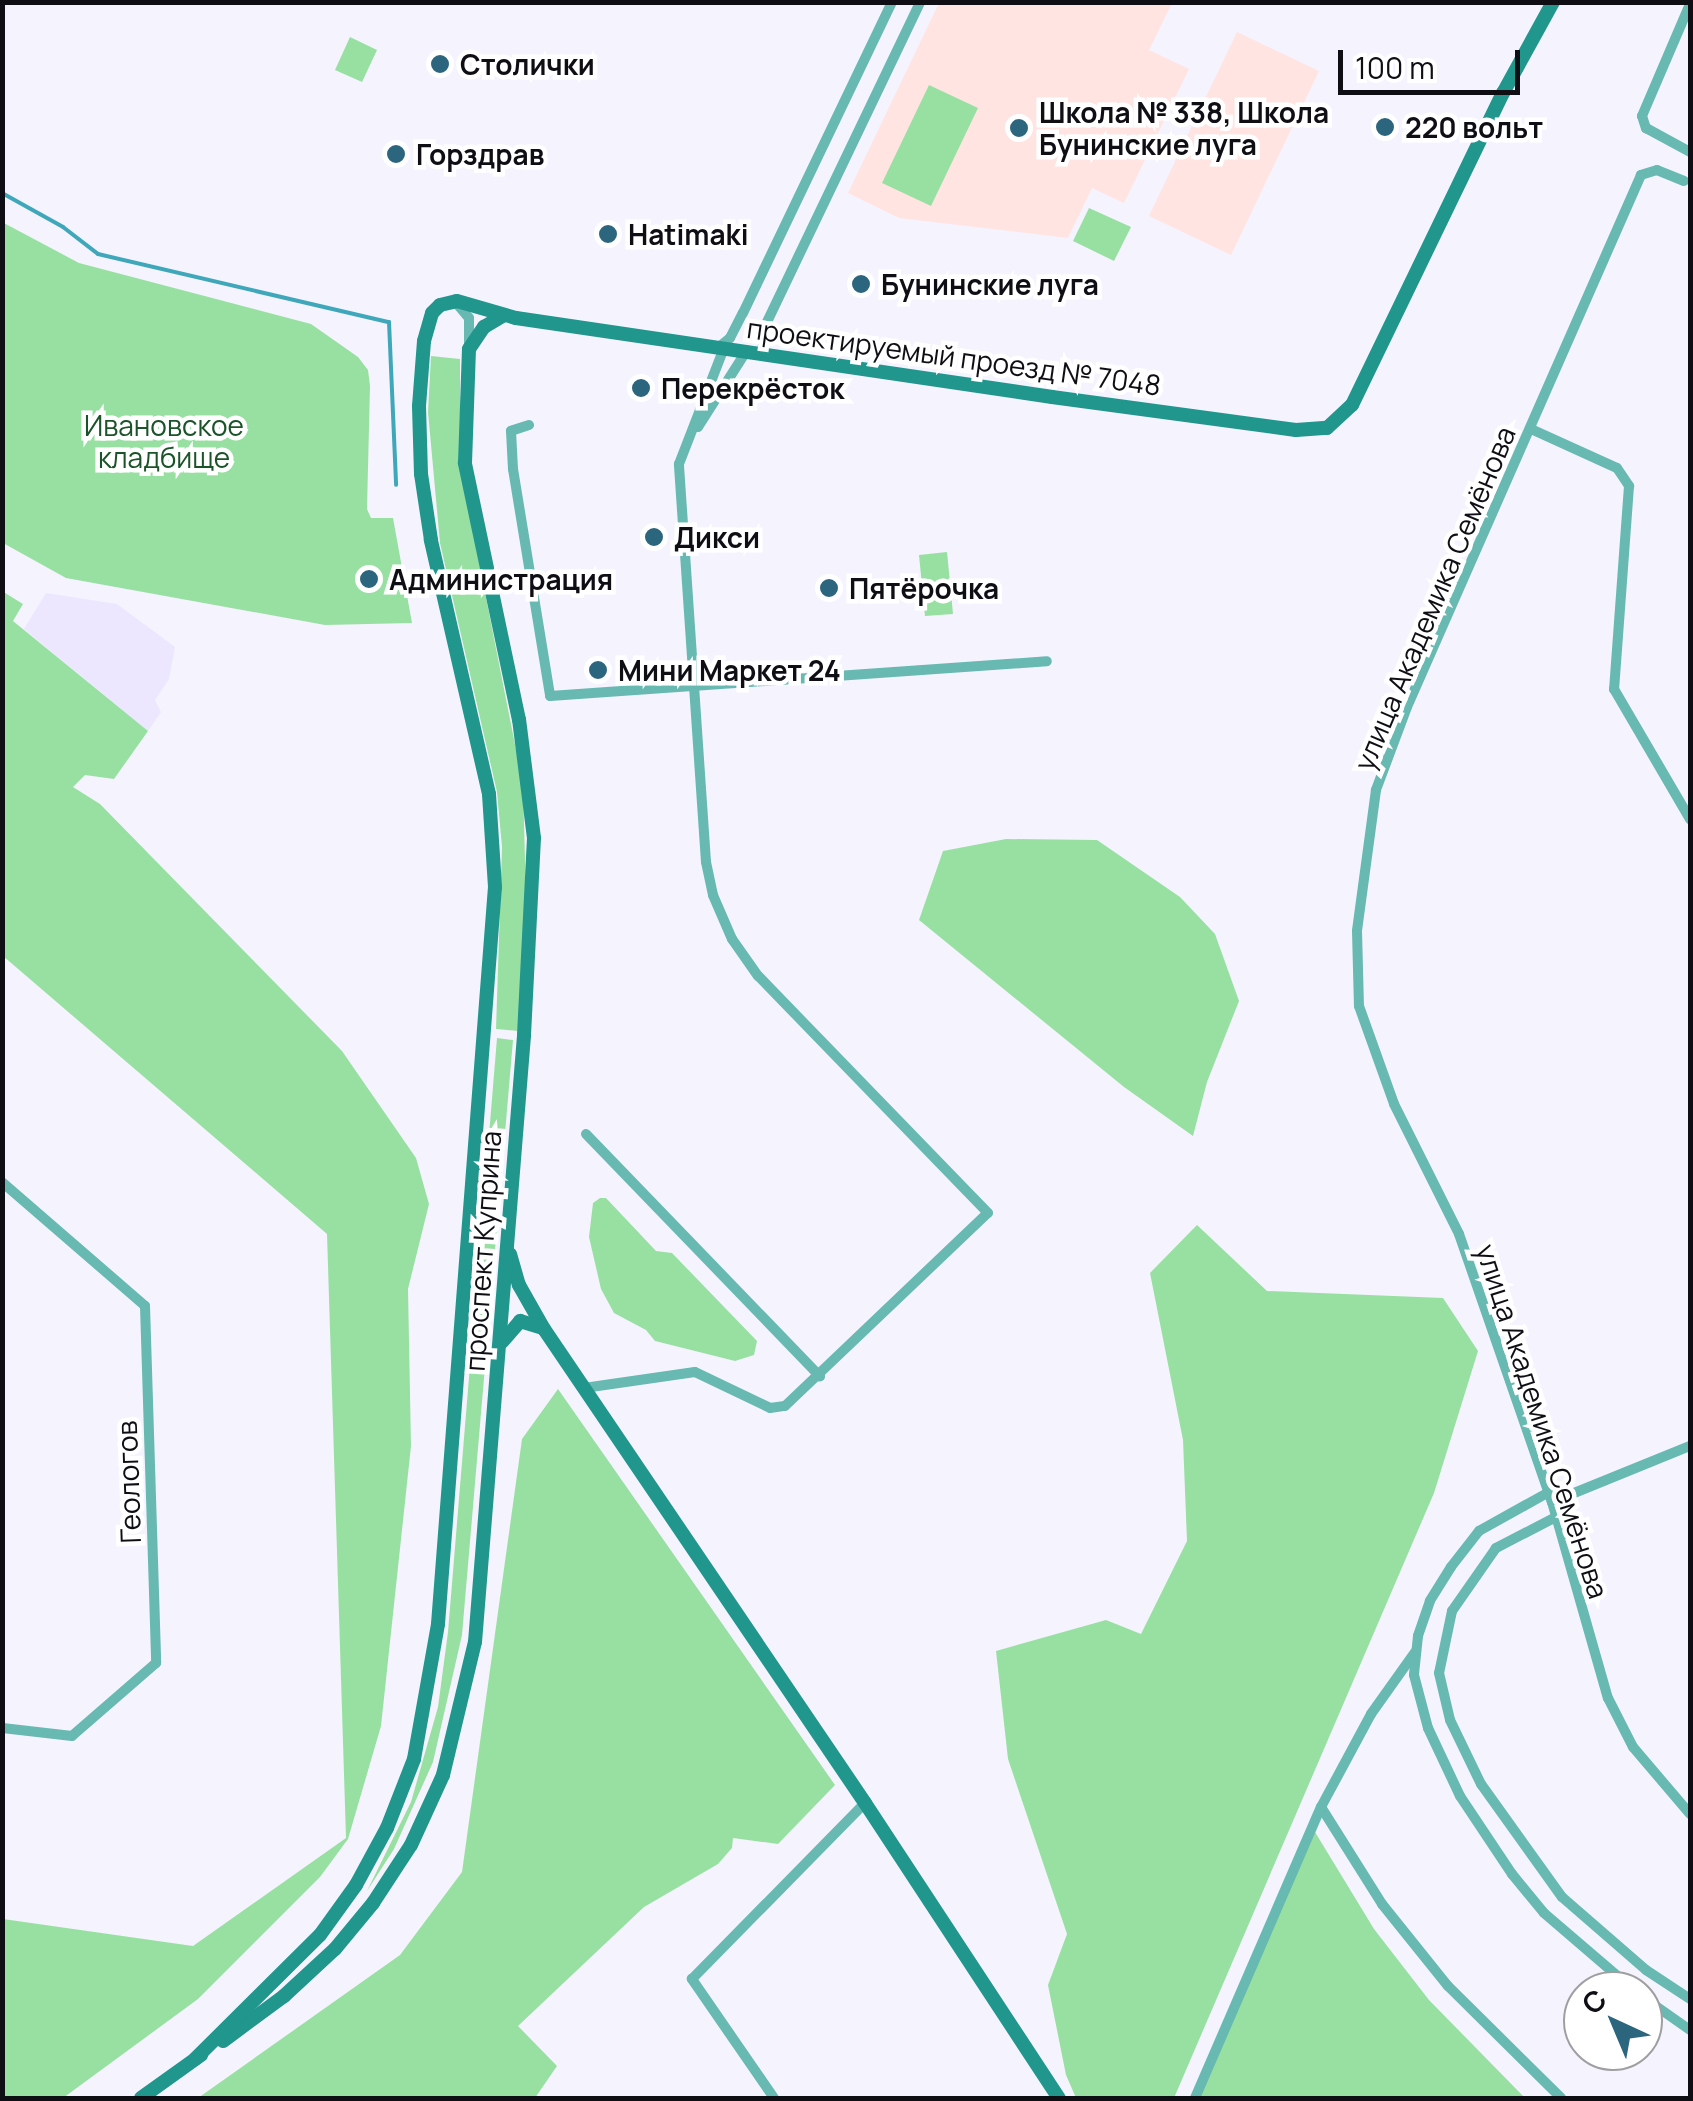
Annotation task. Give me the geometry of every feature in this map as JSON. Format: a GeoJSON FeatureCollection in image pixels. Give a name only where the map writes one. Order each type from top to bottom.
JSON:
{"type":"FeatureCollection","features":[{"type":"Feature","properties":{"kind":"main road","name":"проектируемый проезд № 7048"},"geometry":{"type":"LineString","coordinates":[[451,302],[504,315],[722,348],[1296,430],[1326,428],[1341,420],[1552,2]]}},
{"type":"Feature","properties":{"kind":"main road","name":"проспект Куприна"},"geometry":{"type":"LineString","coordinates":[[195,2059],[288,1970],[356,1886],[387,1828],[414,1759],[436,1642],[491,983],[495,887],[486,782],[431,540],[421,474],[424,349],[432,314],[451,302]]}},
{"type":"Feature","properties":{"kind":"main road"},"geometry":{"type":"LineString","coordinates":[[470,349],[484,327],[504,315]]}},
{"type":"Feature","properties":{"kind":"main road","name":"проспект Куприна"},"geometry":{"type":"LineString","coordinates":[[142,2098],[284,1996],[335,1949],[374,1903],[411,1845],[443,1774],[475,1642],[527,1002],[534,838],[522,736],[466,464],[470,349]]}},
{"type":"Feature","properties":{"kind":"main road"},"geometry":{"type":"LineString","coordinates":[[507,1232],[519,1285],[544,1329],[1059,2098]]}},
{"type":"Feature","properties":{"kind":"main road"},"geometry":{"type":"LineString","coordinates":[[500,1346],[505,1334],[520,1321],[544,1329]]}},
{"type":"Feature","properties":{"kind":"street"},"geometry":{"type":"LineString","coordinates":[[584,1388],[696,1372],[776,1409],[793,1401],[988,1213],[758,976],[732,940],[709,878],[679,464],[722,348],[892,2]]}},
{"type":"Feature","properties":{"kind":"street"},"geometry":{"type":"LineString","coordinates":[[683,449],[754,351],[920,2]]}},
{"type":"Feature","properties":{"kind":"street"},"geometry":{"type":"LineString","coordinates":[[1690,4],[1642,116],[1646,128],[1690,152]]}},
{"type":"Feature","properties":{"kind":"street","name":"улица Академика Семёнова"},"geometry":{"type":"LineString","coordinates":[[1684,181],[1658,170],[1641,175],[1407,708],[1376,790],[1357,932],[1359,1006],[1394,1104],[1459,1234],[1550,1497],[1608,1698],[1633,1747],[1690,1814]]}},
{"type":"Feature","properties":{"kind":"street","name":"проспект Куприна"},"geometry":{"type":"LineString","coordinates":[[451,302],[469,318],[470,349]]}},
{"type":"Feature","properties":{"kind":"street"},"geometry":{"type":"LineString","coordinates":[[529,425],[511,431],[513,469],[550,696],[1047,661]]}},
{"type":"Feature","properties":{"kind":"street"},"geometry":{"type":"LineString","coordinates":[[1531,429],[1616,468],[1629,486],[1614,689],[1690,819]]}},
{"type":"Feature","properties":{"kind":"street"},"geometry":{"type":"LineString","coordinates":[[586,1134],[820,1376]]}},
{"type":"Feature","properties":{"kind":"street","name":"Геологов"},"geometry":{"type":"LineString","coordinates":[[2,1182],[145,1306],[156,1663],[72,1736],[2,1728]]}},
{"type":"Feature","properties":{"kind":"street"},"geometry":{"type":"LineString","coordinates":[[1611,1971],[1544,1913],[1460,1796],[1428,1728],[1414,1674],[1417,1649],[1430,1601],[1479,1531],[1550,1497],[1690,1446]]}},
{"type":"Feature","properties":{"kind":"street"},"geometry":{"type":"LineString","coordinates":[[1556,1516],[1496,1548],[1452,1611],[1439,1673],[1450,1720],[1481,1784],[1562,1897],[1646,1970],[1690,1999]]}},
{"type":"Feature","properties":{"kind":"street"},"geometry":{"type":"LineString","coordinates":[[1196,2098],[1320,1807],[1371,1714],[1417,1649]]}},
{"type":"Feature","properties":{"kind":"street"},"geometry":{"type":"LineString","coordinates":[[774,2098],[692,1980],[865,1803]]}},
{"type":"Feature","properties":{"kind":"street"},"geometry":{"type":"LineString","coordinates":[[1320,1807],[1382,1904],[1448,1986],[1561,2098]]}},
{"type":"Feature","properties":{"kind":"street"},"geometry":{"type":"LineString","coordinates":[[1663,2010],[1690,2030]]}},
{"type":"Feature","properties":{"kind":"shaded area","name":"Школа № 338, Школа Бунинские луга"},"geometry":{"type":"Polygon","coordinates":[[[939,3],[1172,3],[1149,50],[1189,69],[1124,203],[1092,188],[1068,238],[899,218],[848,193],[939,3]]]}},
{"type":"Feature","properties":{"kind":"shaded area"},"geometry":{"type":"Polygon","coordinates":[[[1237,32],[1319,71],[1231,255],[1149,216],[1237,32]]]}},
{"type":"Feature","properties":{"kind":"shaded area"},"geometry":{"type":"Polygon","coordinates":[[[46,593],[117,604],[175,647],[169,679],[155,700],[161,712],[148,731],[24,629],[46,593]]]}},
{"type":"Feature","properties":{"kind":"green space"},"geometry":{"type":"Polygon","coordinates":[[[350,37],[377,50],[362,82],[335,70],[350,37]]]}},
{"type":"Feature","properties":{"kind":"green space"},"geometry":{"type":"Polygon","coordinates":[[[929,85],[978,108],[931,206],[882,183],[929,85]]]}},
{"type":"Feature","properties":{"kind":"green space"},"geometry":{"type":"Polygon","coordinates":[[[1089,208],[1131,227],[1114,261],[1073,241],[1089,208]]]}},
{"type":"Feature","properties":{"kind":"green space","name":"Ивановское кладбище"},"geometry":{"type":"Polygon","coordinates":[[[2,222],[79,263],[311,324],[358,357],[368,370],[370,386],[367,509],[371,518],[393,518],[412,623],[325,625],[66,578],[3,543],[2,222]]]}},
{"type":"Feature","properties":{"kind":"green space"},"geometry":{"type":"Polygon","coordinates":[[[431,356],[460,359],[460,466],[523,785],[526,898],[518,1031],[496,1029],[502,847],[497,792],[440,543],[428,412],[431,356]]]}},
{"type":"Feature","properties":{"kind":"green space"},"geometry":{"type":"Polygon","coordinates":[[[947,552],[953,614],[925,616],[919,555],[947,552]]]}},
{"type":"Feature","properties":{"kind":"green space"},"geometry":{"type":"Polygon","coordinates":[[[2,591],[23,604],[13,621],[148,731],[114,779],[85,775],[73,787],[100,804],[342,1051],[416,1158],[429,1204],[408,1289],[411,1446],[381,1726],[348,1839],[320,1877],[198,1999],[63,2098],[3,2098],[3,1919],[193,1946],[346,1838],[327,1234],[3,956],[2,591]]]}},
{"type":"Feature","properties":{"kind":"green space"},"geometry":{"type":"Polygon","coordinates":[[[1006,839],[1097,840],[1180,897],[1215,934],[1239,1001],[1207,1082],[1193,1136],[1124,1087],[919,920],[943,851],[1006,839]]]}},
{"type":"Feature","properties":{"kind":"green space"},"geometry":{"type":"Polygon","coordinates":[[[497,1038],[513,1040],[462,1635],[433,1762],[394,1849],[367,1891],[411,1802],[438,1707],[448,1632],[497,1038]]]}},
{"type":"Feature","properties":{"kind":"green space"},"geometry":{"type":"Polygon","coordinates":[[[606,1198],[656,1251],[672,1253],[757,1341],[754,1355],[735,1361],[655,1341],[646,1330],[614,1313],[601,1289],[589,1237],[593,1203],[606,1198]]]}},
{"type":"Feature","properties":{"kind":"green space"},"geometry":{"type":"Polygon","coordinates":[[[1197,1225],[1267,1291],[1443,1298],[1478,1351],[1434,1493],[1174,2098],[1076,2098],[1066,2075],[1048,1985],[1067,1934],[1008,1759],[996,1651],[1106,1620],[1141,1634],[1187,1541],[1183,1440],[1150,1273],[1197,1225]]]}},
{"type":"Feature","properties":{"kind":"green space"},"geometry":{"type":"Polygon","coordinates":[[[558,1389],[835,1785],[778,1844],[733,1838],[732,1848],[718,1864],[644,1907],[518,2026],[557,2066],[535,2098],[198,2098],[400,1955],[462,1872],[522,1439],[558,1389]]]}},
{"type":"Feature","properties":{"kind":"green space"},"geometry":{"type":"Polygon","coordinates":[[[1315,1832],[1374,1929],[1429,2000],[1525,2098],[1199,2098],[1315,1832]]]}},
{"type":"Feature","properties":{"kind":"waterway"},"geometry":{"type":"LineString","coordinates":[[2,193],[63,227],[98,254],[389,322],[396,485]]}},
{"type":"Feature","properties":{"kind":"place","name":"Столички"},"geometry":{"type":"Point","coordinates":[440,64]}},
{"type":"Feature","properties":{"kind":"place","name":"220 вольт"},"geometry":{"type":"Point","coordinates":[1385,127]}},
{"type":"Feature","properties":{"kind":"place","name":"Школа № 338, Школа Бунинские луга"},"geometry":{"type":"Point","coordinates":[1019,128]}},
{"type":"Feature","properties":{"kind":"place","name":"Горздрав"},"geometry":{"type":"Point","coordinates":[396,154]}},
{"type":"Feature","properties":{"kind":"place","name":"Hatimaki"},"geometry":{"type":"Point","coordinates":[608,234]}},
{"type":"Feature","properties":{"kind":"place","name":"Бунинские луга"},"geometry":{"type":"Point","coordinates":[861,284]}},
{"type":"Feature","properties":{"kind":"place","name":"Перекрёсток"},"geometry":{"type":"Point","coordinates":[641,388]}},
{"type":"Feature","properties":{"kind":"place","name":"Дикси"},"geometry":{"type":"Point","coordinates":[654,537]}},
{"type":"Feature","properties":{"kind":"place","name":"Администрация"},"geometry":{"type":"Point","coordinates":[369,579]}},
{"type":"Feature","properties":{"kind":"place","name":"Пятёрочка"},"geometry":{"type":"Point","coordinates":[829,588]}},
{"type":"Feature","properties":{"kind":"place","name":"Мини Маркет 24"},"geometry":{"type":"Point","coordinates":[598,670]}}]}
